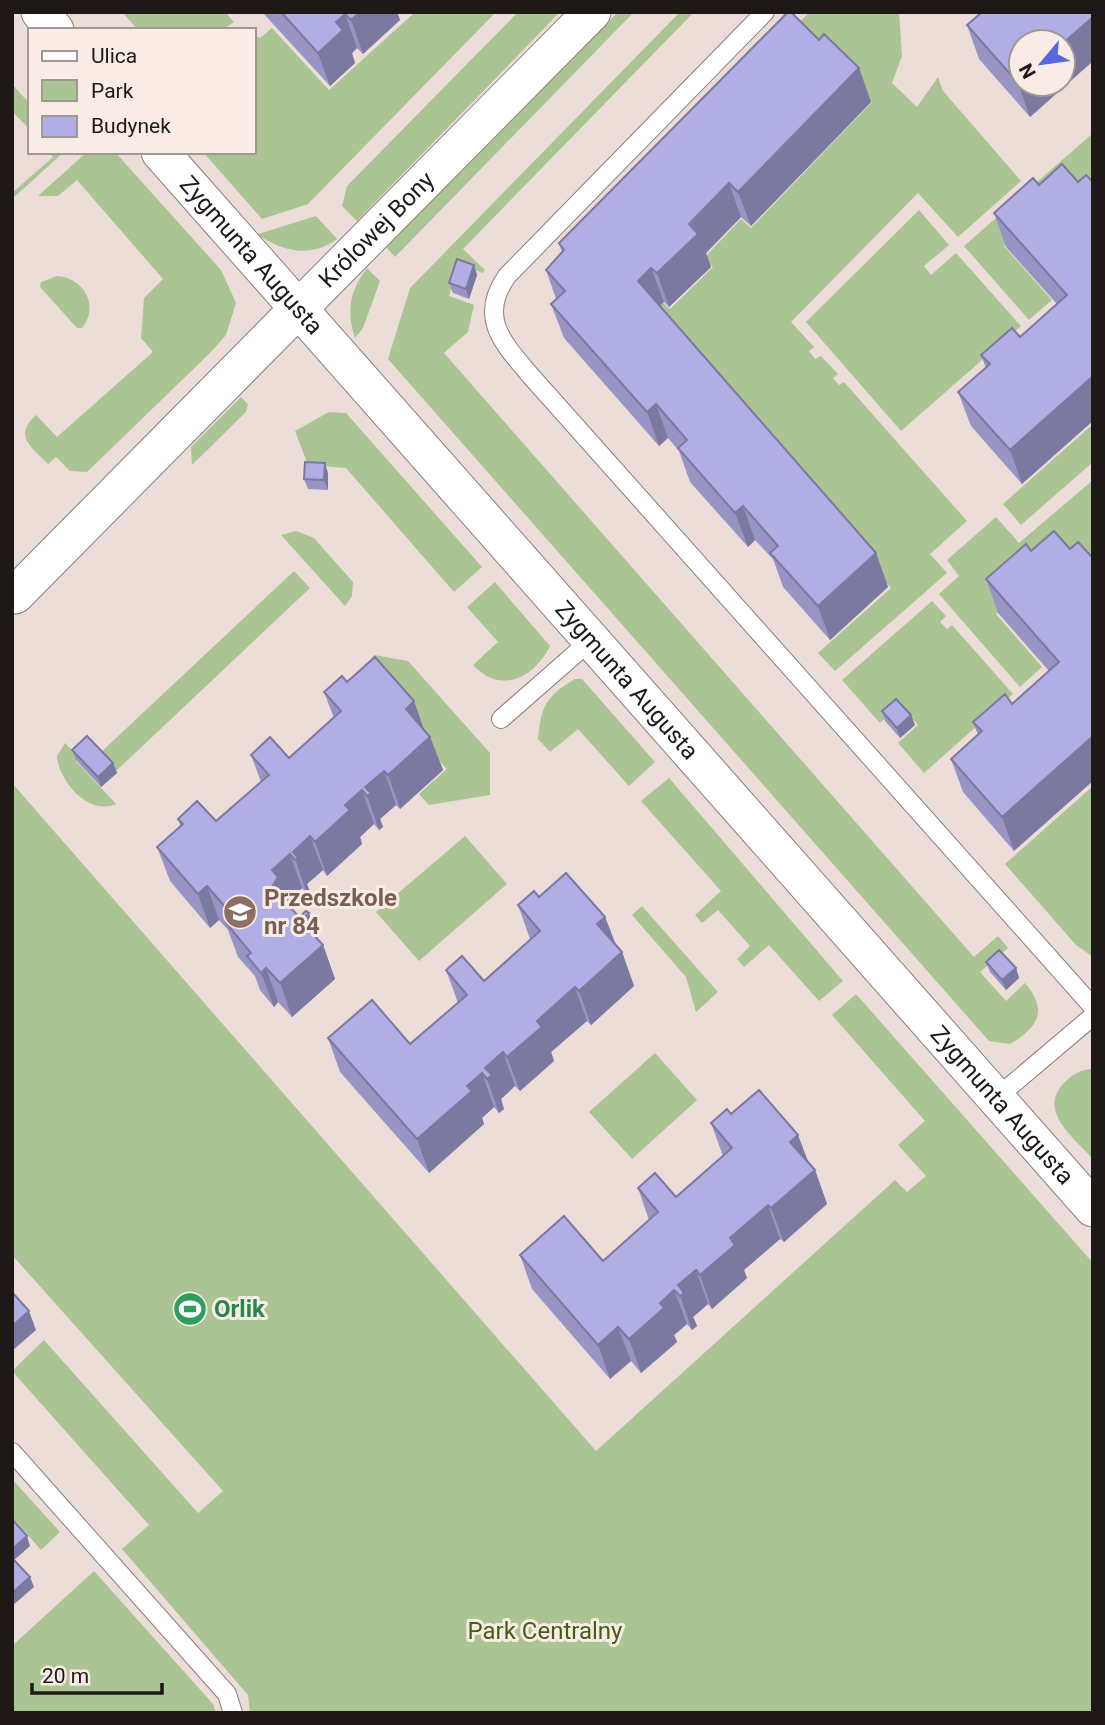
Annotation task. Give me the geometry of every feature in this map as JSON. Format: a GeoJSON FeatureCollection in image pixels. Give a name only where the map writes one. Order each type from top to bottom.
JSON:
{"type":"FeatureCollection","features":[{"type":"Feature","properties":{"kind":"street"},"geometry":{"type":"LineString","coordinates":[[40,12],[53,28]]}},
{"type":"Feature","properties":{"kind":"street","name":"Królowej Bony"},"geometry":{"type":"LineString","coordinates":[[16,595],[297,308],[593,12]]}},
{"type":"Feature","properties":{"kind":"street","name":"Zygmunta Augusta"},"geometry":{"type":"LineString","coordinates":[[162,154],[1093,1208]]}},
{"type":"Feature","properties":{"kind":"lane"},"geometry":{"type":"LineString","coordinates":[[765,12],[507,276],[495,293],[492,306],[494,319],[504,345],[521,365],[1093,1007]]}},
{"type":"Feature","properties":{"kind":"lane"},"geometry":{"type":"LineString","coordinates":[[501,719],[590,641]]}},
{"type":"Feature","properties":{"kind":"lane"},"geometry":{"type":"LineString","coordinates":[[995,1099],[1093,1016]]}},
{"type":"Feature","properties":{"kind":"lane"},"geometry":{"type":"LineString","coordinates":[[12,1452],[227,1694],[233,1713]]}},
{"type":"Feature","properties":{"kind":"green space"},"geometry":{"type":"Polygon","coordinates":[[[122,12],[225,12],[234,22],[225,28],[136,28],[122,12]]]}},
{"type":"Feature","properties":{"kind":"green space"},"geometry":{"type":"Polygon","coordinates":[[[415,12],[496,12],[308,204],[262,219],[205,154],[256,154],[256,36],[260,38],[272,28],[329,90],[415,12]]]}},
{"type":"Feature","properties":{"kind":"green space"},"geometry":{"type":"Polygon","coordinates":[[[518,12],[560,12],[357,221],[342,206],[347,186],[518,12]]]}},
{"type":"Feature","properties":{"kind":"green space"},"geometry":{"type":"Polygon","coordinates":[[[618,12],[634,12],[395,257],[386,247],[618,12]]]}},
{"type":"Feature","properties":{"kind":"green space"},"geometry":{"type":"Polygon","coordinates":[[[680,12],[694,12],[463,249],[485,270],[483,273],[459,265],[449,296],[474,305],[468,332],[444,353],[974,957],[998,936],[1008,948],[980,972],[1006,1001],[1025,983],[1038,1010],[1034,1024],[1010,1044],[989,1041],[388,359],[410,288],[680,12]]]}},
{"type":"Feature","properties":{"kind":"green space"},"geometry":{"type":"Polygon","coordinates":[[[810,12],[899,12],[902,56],[892,83],[917,107],[938,77],[943,91],[1021,181],[958,237],[918,193],[791,322],[814,347],[809,351],[815,359],[821,356],[838,374],[833,378],[839,385],[844,382],[967,521],[930,554],[947,573],[835,671],[818,653],[891,588],[651,315],[663,303],[670,309],[713,267],[704,258],[741,219],[751,228],[872,102],[836,66],[791,30],[810,12]]]}},
{"type":"Feature","properties":{"kind":"green space"},"geometry":{"type":"Polygon","coordinates":[[[12,84],[28,102],[28,128],[12,111],[12,84]]]}},
{"type":"Feature","properties":{"kind":"green space"},"geometry":{"type":"Polygon","coordinates":[[[1093,133],[1093,212],[1045,210],[1004,246],[1052,300],[1029,320],[964,246],[1093,133]]]}},
{"type":"Feature","properties":{"kind":"green space"},"geometry":{"type":"Polygon","coordinates":[[[51,154],[62,154],[12,199],[12,193],[53,157],[51,154]]]}},
{"type":"Feature","properties":{"kind":"green space"},"geometry":{"type":"Polygon","coordinates":[[[85,154],[117,154],[221,270],[236,303],[226,335],[212,351],[87,472],[70,471],[56,457],[48,464],[27,441],[26,429],[36,415],[57,437],[153,352],[141,338],[144,298],[163,279],[77,180],[58,196],[38,196],[85,154]]]}},
{"type":"Feature","properties":{"kind":"green space"},"geometry":{"type":"Polygon","coordinates":[[[919,210],[949,245],[924,266],[931,275],[956,253],[1021,326],[901,431],[806,322],[919,210]]]}},
{"type":"Feature","properties":{"kind":"green space"},"geometry":{"type":"Polygon","coordinates":[[[316,216],[337,239],[317,249],[287,249],[258,234],[316,216]]]}},
{"type":"Feature","properties":{"kind":"green space"},"geometry":{"type":"Polygon","coordinates":[[[367,268],[380,281],[363,328],[355,338],[351,302],[367,268]]]}},
{"type":"Feature","properties":{"kind":"green space"},"geometry":{"type":"Polygon","coordinates":[[[57,276],[75,282],[86,294],[89,311],[82,328],[77,328],[40,287],[41,282],[57,276]]]}},
{"type":"Feature","properties":{"kind":"green space"},"geometry":{"type":"Polygon","coordinates":[[[241,397],[248,404],[246,412],[192,465],[191,447],[241,397]]]}},
{"type":"Feature","properties":{"kind":"green space"},"geometry":{"type":"Polygon","coordinates":[[[329,412],[346,413],[482,567],[454,592],[346,468],[308,465],[295,431],[329,412]]]}},
{"type":"Feature","properties":{"kind":"green space"},"geometry":{"type":"Polygon","coordinates":[[[1093,424],[1093,462],[1021,525],[1003,504],[1093,424]]]}},
{"type":"Feature","properties":{"kind":"green space"},"geometry":{"type":"Polygon","coordinates":[[[1093,480],[1093,576],[1037,576],[996,614],[1042,667],[1020,687],[939,594],[959,576],[947,560],[996,517],[1019,543],[1093,480]]]}},
{"type":"Feature","properties":{"kind":"green space"},"geometry":{"type":"Polygon","coordinates":[[[296,531],[314,538],[353,582],[352,596],[345,606],[281,535],[296,531]]]}},
{"type":"Feature","properties":{"kind":"green space"},"geometry":{"type":"Polygon","coordinates":[[[294,571],[310,588],[115,772],[99,754],[294,571]]]}},
{"type":"Feature","properties":{"kind":"green space"},"geometry":{"type":"Polygon","coordinates":[[[495,582],[550,646],[535,667],[526,674],[505,681],[484,674],[473,665],[498,642],[467,607],[495,582]]]}},
{"type":"Feature","properties":{"kind":"green space"},"geometry":{"type":"Polygon","coordinates":[[[932,601],[946,616],[940,622],[947,629],[952,625],[1013,694],[924,773],[898,743],[918,725],[900,705],[880,723],[842,680],[932,601]]]}},
{"type":"Feature","properties":{"kind":"green space"},"geometry":{"type":"Polygon","coordinates":[[[374,655],[408,661],[490,753],[490,795],[429,805],[419,794],[447,769],[422,743],[369,663],[374,655]]]}},
{"type":"Feature","properties":{"kind":"green space"},"geometry":{"type":"Polygon","coordinates":[[[575,679],[582,679],[655,762],[629,786],[578,729],[550,752],[538,739],[546,704],[557,691],[575,679]]]}},
{"type":"Feature","properties":{"kind":"green space"},"geometry":{"type":"Polygon","coordinates":[[[65,743],[79,757],[76,761],[116,804],[96,805],[86,801],[69,786],[57,756],[65,743]]]}},
{"type":"Feature","properties":{"kind":"green space"},"geometry":{"type":"Polygon","coordinates":[[[669,778],[843,981],[819,1001],[769,945],[744,967],[737,959],[750,946],[718,910],[702,923],[695,915],[721,891],[641,801],[669,778]]]}},
{"type":"Feature","properties":{"kind":"green space","name":"Park Centralny"},"geometry":{"type":"Polygon","coordinates":[[[12,783],[596,1451],[895,1180],[907,1192],[926,1176],[898,1145],[925,1121],[832,1015],[856,994],[1093,1263],[1093,1713],[250,1713],[248,1695],[122,1549],[149,1525],[12,1371],[44,1340],[198,1513],[223,1491],[12,1255],[12,783]]]}},
{"type":"Feature","properties":{"kind":"green space"},"geometry":{"type":"Polygon","coordinates":[[[1093,786],[1093,957],[1076,945],[1005,864],[1093,786]]]}},
{"type":"Feature","properties":{"kind":"green space"},"geometry":{"type":"Polygon","coordinates":[[[465,836],[507,884],[419,961],[376,912],[465,836]]]}},
{"type":"Feature","properties":{"kind":"green space"},"geometry":{"type":"Polygon","coordinates":[[[642,906],[718,992],[696,1012],[686,977],[632,915],[642,906]]]}},
{"type":"Feature","properties":{"kind":"green space"},"geometry":{"type":"Polygon","coordinates":[[[655,1053],[697,1100],[632,1159],[589,1112],[655,1053]]]}},
{"type":"Feature","properties":{"kind":"green space"},"geometry":{"type":"Polygon","coordinates":[[[1093,1069],[1093,1159],[1061,1124],[1054,1104],[1057,1093],[1067,1080],[1081,1071],[1093,1069]]]}},
{"type":"Feature","properties":{"kind":"green space"},"geometry":{"type":"Polygon","coordinates":[[[12,1479],[60,1532],[41,1550],[12,1517],[12,1479]]]}},
{"type":"Feature","properties":{"kind":"green space"},"geometry":{"type":"Polygon","coordinates":[[[94,1571],[213,1704],[216,1713],[12,1713],[12,1646],[94,1571]]]}},
{"type":"Feature","properties":{"kind":"building"},"geometry":{"type":"Polygon","coordinates":[[[281,12],[360,12],[351,20],[345,14],[336,22],[343,30],[318,53],[281,12]]]}},
{"type":"Feature","properties":{"kind":"building"},"geometry":{"type":"Polygon","coordinates":[[[788,12],[819,40],[824,34],[859,68],[738,192],[729,183],[689,224],[698,234],[657,273],[651,268],[638,281],[876,553],[818,606],[770,553],[778,546],[743,506],[735,513],[678,448],[687,440],[656,404],[647,412],[551,304],[565,291],[546,270],[564,250],[559,243],[788,12]]]}},
{"type":"Feature","properties":{"kind":"building"},"geometry":{"type":"Polygon","coordinates":[[[982,12],[1093,12],[1093,17],[1077,31],[1077,28],[1007,28],[1007,70],[967,25],[982,12]]]}},
{"type":"Feature","properties":{"kind":"building"},"geometry":{"type":"Polygon","coordinates":[[[1062,164],[1078,182],[1086,175],[1093,182],[1093,376],[1010,450],[958,392],[990,364],[981,355],[1012,328],[1020,337],[1067,295],[994,213],[1033,178],[1039,185],[1062,164]]]}},
{"type":"Feature","properties":{"kind":"building"},"geometry":{"type":"Polygon","coordinates":[[[457,259],[474,265],[466,289],[449,283],[457,259]]]}},
{"type":"Feature","properties":{"kind":"building"},"geometry":{"type":"Polygon","coordinates":[[[305,462],[325,463],[324,480],[304,479],[305,462]]]}},
{"type":"Feature","properties":{"kind":"building"},"geometry":{"type":"Polygon","coordinates":[[[1054,531],[1070,549],[1078,542],[1093,558],[1093,736],[1002,817],[951,759],[982,731],[973,722],[1005,694],[1012,704],[1059,662],[986,579],[1026,544],[1031,551],[1054,531]]]}},
{"type":"Feature","properties":{"kind":"building"},"geometry":{"type":"Polygon","coordinates":[[[375,657],[414,701],[406,709],[430,737],[388,775],[384,771],[365,787],[371,793],[367,796],[362,790],[345,805],[350,810],[315,842],[310,836],[293,852],[298,858],[295,860],[290,854],[272,870],[278,877],[272,887],[299,917],[306,911],[309,913],[301,921],[323,945],[280,983],[266,968],[261,973],[247,956],[251,953],[226,923],[233,916],[207,886],[198,894],[157,847],[183,824],[178,819],[197,801],[216,821],[269,775],[251,755],[270,737],[289,758],[341,711],[324,692],[342,676],[347,682],[375,657]]]}},
{"type":"Feature","properties":{"kind":"building"},"geometry":{"type":"Polygon","coordinates":[[[896,699],[911,715],[897,728],[882,711],[896,699]]]}},
{"type":"Feature","properties":{"kind":"building"},"geometry":{"type":"Polygon","coordinates":[[[87,736],[113,763],[98,777],[72,750],[87,736]]]}},
{"type":"Feature","properties":{"kind":"building"},"geometry":{"type":"Polygon","coordinates":[[[566,873],[605,917],[597,924],[622,952],[579,991],[575,987],[537,1021],[542,1027],[507,1057],[503,1052],[485,1068],[492,1075],[487,1079],[482,1073],[467,1086],[472,1091],[417,1139],[328,1038],[372,1000],[410,1044],[467,995],[446,970],[462,956],[484,981],[540,931],[518,905],[534,891],[539,897],[566,873]]]}},
{"type":"Feature","properties":{"kind":"building"},"geometry":{"type":"Polygon","coordinates":[[[999,950],[1016,968],[1002,980],[986,962],[999,950]]]}},
{"type":"Feature","properties":{"kind":"building"},"geometry":{"type":"Polygon","coordinates":[[[759,1090],[798,1135],[790,1142],[815,1170],[771,1208],[768,1205],[730,1238],[735,1245],[700,1275],[696,1270],[678,1285],[684,1293],[680,1296],[674,1290],[660,1303],[664,1308],[629,1339],[618,1327],[598,1345],[520,1255],[564,1216],[603,1261],[658,1212],[638,1188],[655,1173],[676,1197],[732,1148],[711,1123],[727,1109],[731,1114],[759,1090]]]}},
{"type":"Feature","properties":{"kind":"building"},"geometry":{"type":"Polygon","coordinates":[[[12,1292],[29,1311],[12,1326],[12,1292]]]}},
{"type":"Feature","properties":{"kind":"building"},"geometry":{"type":"Polygon","coordinates":[[[12,1519],[27,1536],[12,1549],[12,1519]]]}},
{"type":"Feature","properties":{"kind":"building"},"geometry":{"type":"Polygon","coordinates":[[[12,1558],[30,1577],[12,1593],[12,1558]]]}},
{"type":"Feature","properties":{"kind":"place","name":"Przedszkole nr 84"},"geometry":{"type":"Point","coordinates":[240,912]}},
{"type":"Feature","properties":{"kind":"place","name":"Orlik"},"geometry":{"type":"Point","coordinates":[190,1309]}}]}
